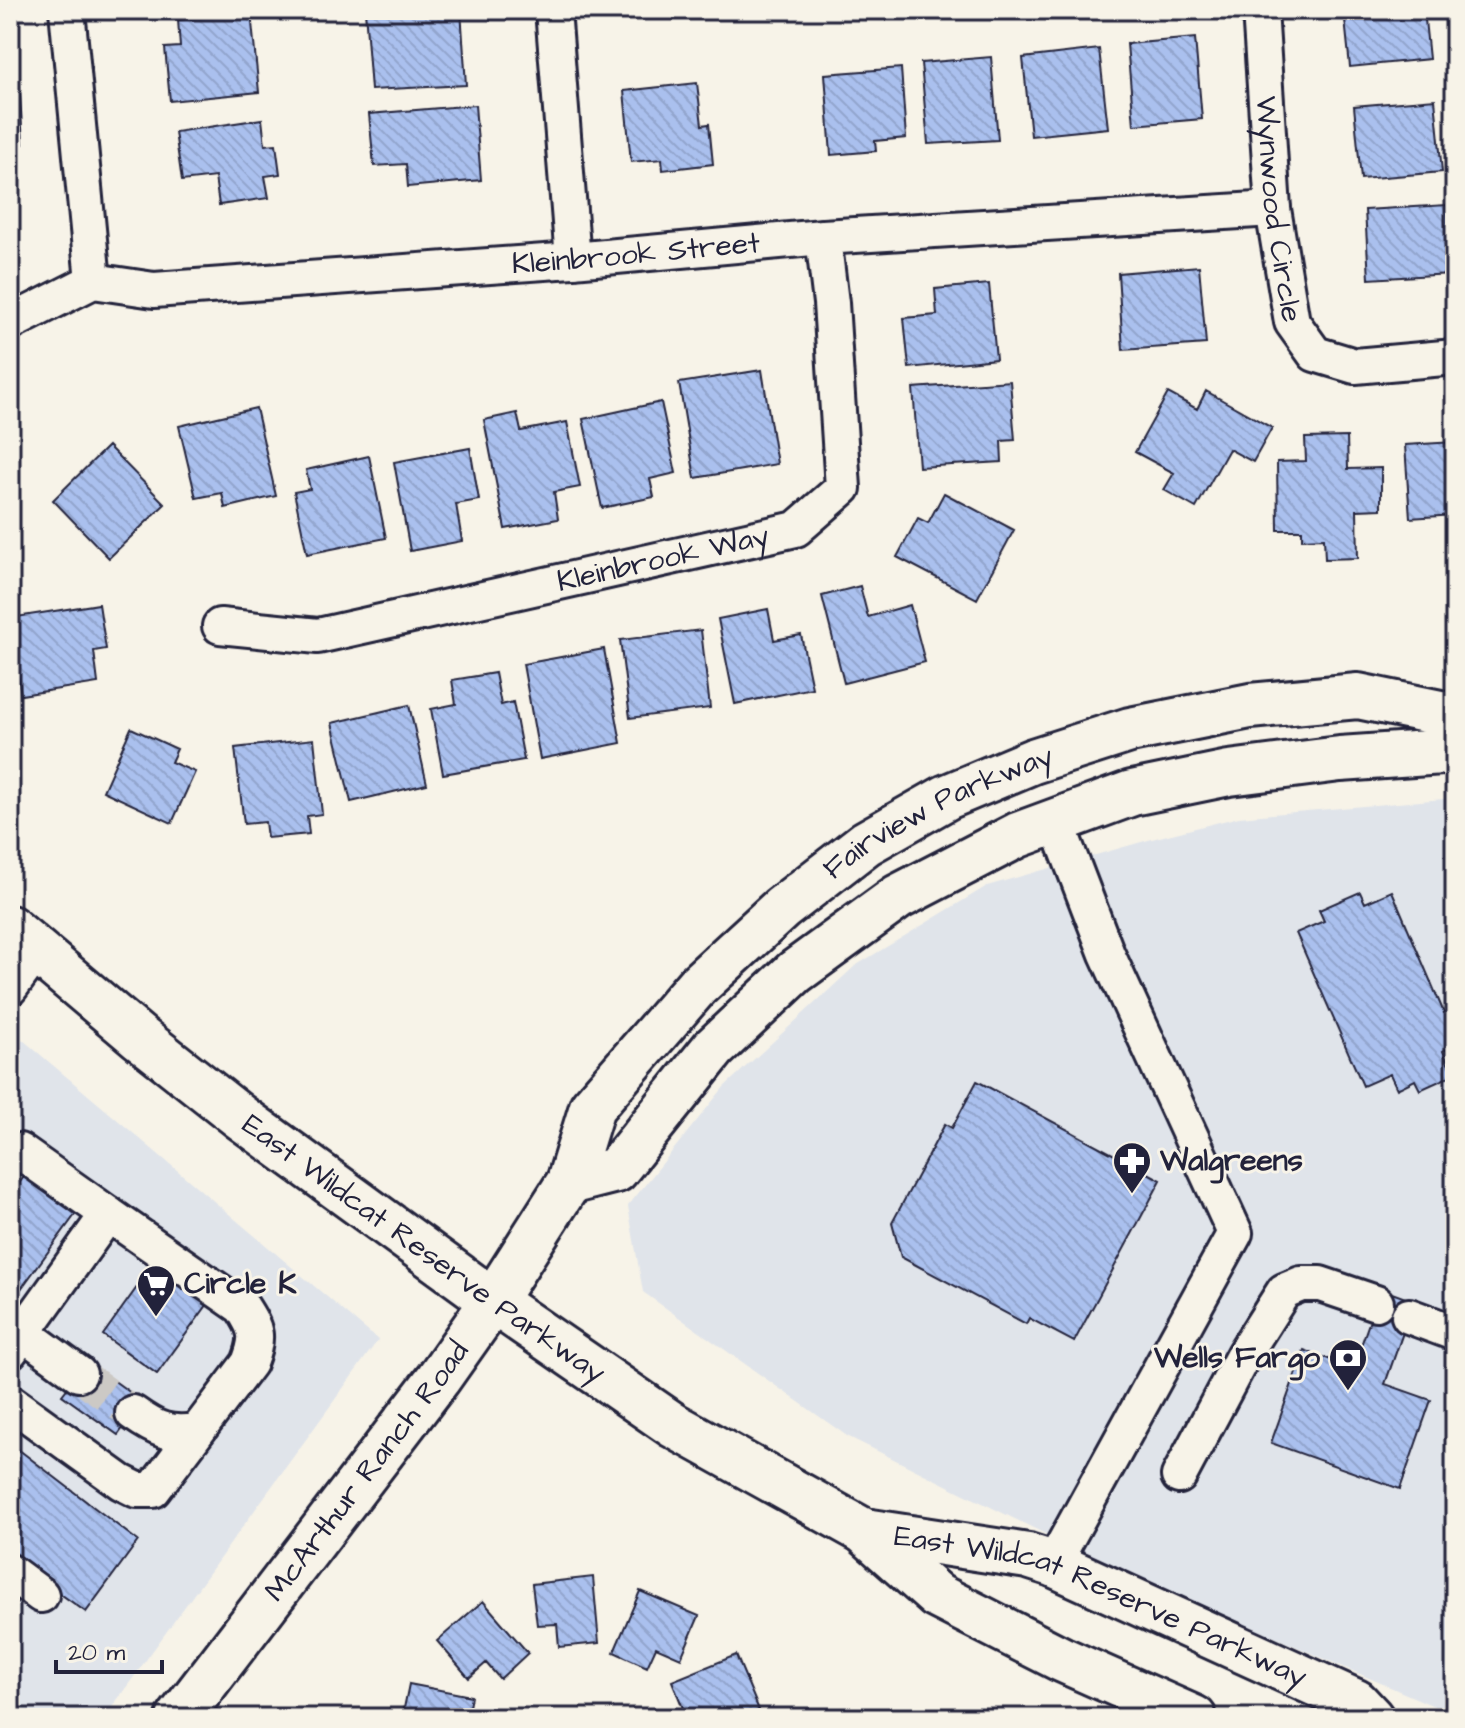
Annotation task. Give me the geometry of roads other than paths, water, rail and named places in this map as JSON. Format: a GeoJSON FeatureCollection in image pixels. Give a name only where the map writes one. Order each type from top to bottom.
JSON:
{"type":"FeatureCollection","features":[{"type":"Feature","properties":{"kind":"main road","name":"Fairview Parkway"},"geometry":{"type":"LineString","coordinates":[[493,1301],[569,1182],[592,1107],[697,986],[782,908],[866,843],[947,797],[1033,761],[1130,730],[1250,706],[1358,696],[1455,716]]}},
{"type":"Feature","properties":{"kind":"main road","name":"Fairview Parkway"},"geometry":{"type":"LineString","coordinates":[[569,1182],[616,1170],[714,1048],[795,972],[898,897],[1018,835],[1132,793],[1229,773],[1340,759],[1443,752],[1455,743]]}},
{"type":"Feature","properties":{"kind":"main road","name":"East Wildcat Reserve Parkway"},"geometry":{"type":"LineString","coordinates":[[24,939],[139,1037],[239,1116],[493,1301],[673,1425],[864,1531],[937,1596],[1061,1659],[1194,1718]]}},
{"type":"Feature","properties":{"kind":"main road","name":"McArthur Ranch Road"},"geometry":{"type":"LineString","coordinates":[[179,1718],[438,1379],[493,1301]]}},
{"type":"Feature","properties":{"kind":"main road","name":"East Wildcat Reserve Parkway"},"geometry":{"type":"LineString","coordinates":[[864,1531],[1028,1556],[1053,1564],[1356,1702],[1371,1718]]}},
{"type":"Feature","properties":{"kind":"street"},"geometry":{"type":"LineString","coordinates":[[10,323],[93,281],[67,10]]}},
{"type":"Feature","properties":{"kind":"street"},"geometry":{"type":"LineString","coordinates":[[553,10],[573,260]]}},
{"type":"Feature","properties":{"kind":"street","name":"Wynwood Circle"},"geometry":{"type":"LineString","coordinates":[[1260,10],[1273,209],[1292,322],[1315,354],[1355,366],[1455,357]]}},
{"type":"Feature","properties":{"kind":"street","name":"Kleinbrook Street"},"geometry":{"type":"LineString","coordinates":[[93,281],[154,290],[573,260],[823,237],[1273,209]]}},
{"type":"Feature","properties":{"kind":"street","name":"Kleinbrook Way"},"geometry":{"type":"LineString","coordinates":[[220,626],[318,636],[796,529],[843,488],[831,303],[823,237]]}},
{"type":"Feature","properties":{"kind":"street"},"geometry":{"type":"LineString","coordinates":[[1053,1564],[1235,1233],[1107,954],[1056,821]]}},
{"type":"Feature","properties":{"kind":"street"},"geometry":{"type":"LineString","coordinates":[[10,988],[24,939]]}},
{"type":"Feature","properties":{"kind":"street"},"geometry":{"type":"LineString","coordinates":[[10,1157],[19,1151],[242,1307],[253,1325],[257,1342],[249,1363],[153,1490],[137,1490],[121,1482],[10,1402]]}},
{"type":"Feature","properties":{"kind":"street"},"geometry":{"type":"LineString","coordinates":[[79,1374],[16,1342],[108,1214]]}},
{"type":"Feature","properties":{"kind":"street"},"geometry":{"type":"LineString","coordinates":[[1179,1476],[1244,1354],[1284,1291],[1301,1284],[1320,1284],[1376,1303]]}},
{"type":"Feature","properties":{"kind":"street"},"geometry":{"type":"LineString","coordinates":[[1409,1316],[1455,1333]]}},
{"type":"Feature","properties":{"kind":"street"},"geometry":{"type":"LineString","coordinates":[[133,1413],[157,1430],[180,1434],[197,1431]]}},
{"type":"Feature","properties":{"kind":"street"},"geometry":{"type":"LineString","coordinates":[[10,1572],[41,1595]]}},
{"type":"Feature","properties":{"kind":"tunnel"},"geometry":{"type":"LineString","coordinates":[[79,1374],[133,1413]]}},
{"type":"Feature","properties":{"kind":"place","name":"Walgreens"},"geometry":{"type":"Point","coordinates":[1132,1195]}},
{"type":"Feature","properties":{"kind":"place","name":"Circle K"},"geometry":{"type":"Point","coordinates":[156,1318]}},
{"type":"Feature","properties":{"kind":"place","name":"Wells Fargo"},"geometry":{"type":"Point","coordinates":[1348,1392]}}]}
